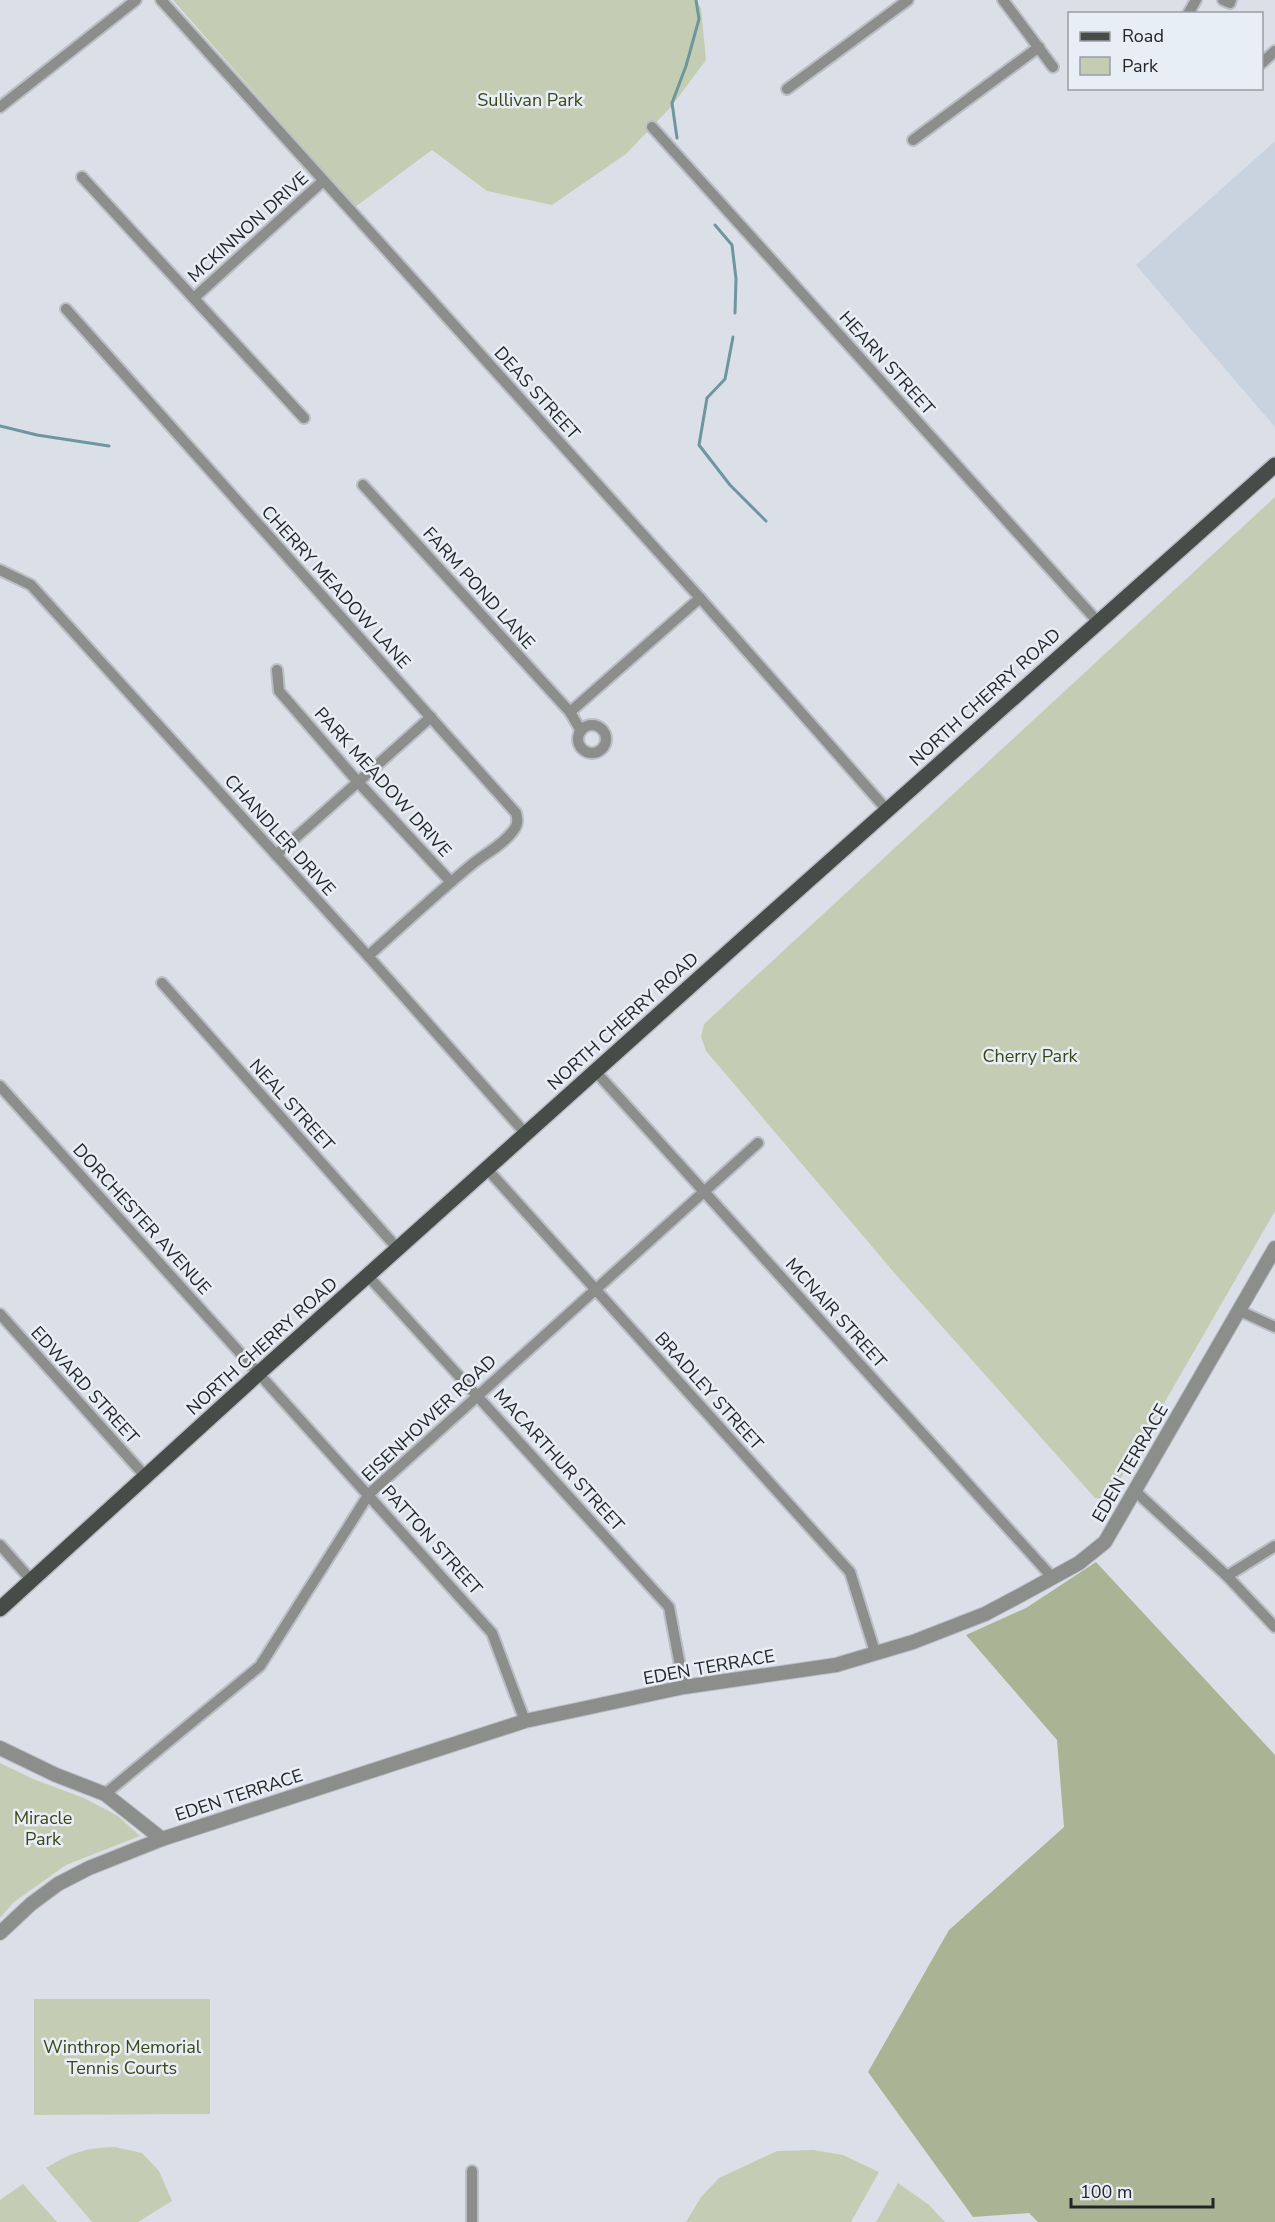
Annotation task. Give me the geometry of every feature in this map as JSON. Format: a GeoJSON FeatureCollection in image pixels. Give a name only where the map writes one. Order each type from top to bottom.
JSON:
{"type":"FeatureCollection","features":[{"type":"Feature","properties":{"kind":"main road","name":"NORTH CHERRY ROAD"},"geometry":{"type":"LineString","coordinates":[[0,1609],[259,1373],[1275,465]]}},
{"type":"Feature","properties":{"kind":"street"},"geometry":{"type":"LineString","coordinates":[[0,107],[136,0]]}},
{"type":"Feature","properties":{"kind":"street","name":"DEAS STREET"},"geometry":{"type":"LineString","coordinates":[[161,0],[700,598],[887,810]]}},
{"type":"Feature","properties":{"kind":"street"},"geometry":{"type":"LineString","coordinates":[[788,89],[908,0]]}},
{"type":"Feature","properties":{"kind":"street"},"geometry":{"type":"LineString","coordinates":[[1003,0],[1053,67]]}},
{"type":"Feature","properties":{"kind":"street"},"geometry":{"type":"LineString","coordinates":[[1223,0],[1230,3],[1231,0]]}},
{"type":"Feature","properties":{"kind":"street"},"geometry":{"type":"LineString","coordinates":[[913,140],[1039,47]]}},
{"type":"Feature","properties":{"kind":"street"},"geometry":{"type":"LineString","coordinates":[[1263,62],[1275,51]]}},
{"type":"Feature","properties":{"kind":"street","name":"HEARN STREET"},"geometry":{"type":"LineString","coordinates":[[652,127],[1098,622]]}},
{"type":"Feature","properties":{"kind":"street","name":"MCKINNON DRIVE"},"geometry":{"type":"LineString","coordinates":[[82,177],[195,297],[304,418]]}},
{"type":"Feature","properties":{"kind":"street","name":"MCKINNON DRIVE"},"geometry":{"type":"LineString","coordinates":[[195,297],[323,181]]}},
{"type":"Feature","properties":{"kind":"street","name":"CHERRY MEADOW LANE"},"geometry":{"type":"LineString","coordinates":[[66,309],[513,808],[517,820],[512,833],[490,853],[476,861],[451,882]]}},
{"type":"Feature","properties":{"kind":"street","name":"FARM POND LANE"},"geometry":{"type":"LineString","coordinates":[[363,485],[570,712],[581,731]]}},
{"type":"Feature","properties":{"kind":"street","name":"CHANDLER DRIVE"},"geometry":{"type":"LineString","coordinates":[[0,570],[31,585],[368,956],[526,1134]]}},
{"type":"Feature","properties":{"kind":"street"},"geometry":{"type":"LineString","coordinates":[[570,712],[700,598]]}},
{"type":"Feature","properties":{"kind":"street","name":"PARK MEADOW DRIVE"},"geometry":{"type":"LineString","coordinates":[[277,670],[279,691],[358,782],[451,882],[368,956]]}},
{"type":"Feature","properties":{"kind":"street"},"geometry":{"type":"LineString","coordinates":[[276,855],[431,717]]}},
{"type":"Feature","properties":{"kind":"street","name":"NEAL STREET"},"geometry":{"type":"LineString","coordinates":[[162,983],[398,1249]]}},
{"type":"Feature","properties":{"kind":"street","name":"MCNAIR STREET"},"geometry":{"type":"LineString","coordinates":[[596,1072],[1052,1577]]}},
{"type":"Feature","properties":{"kind":"street","name":"DORCHESTER AVENUE"},"geometry":{"type":"LineString","coordinates":[[0,1086],[259,1373]]}},
{"type":"Feature","properties":{"kind":"street","name":"EISENHOWER ROAD"},"geometry":{"type":"LineString","coordinates":[[105,1794],[260,1666],[369,1494],[758,1143]]}},
{"type":"Feature","properties":{"kind":"street","name":"BRADLEY STREET"},"geometry":{"type":"LineString","coordinates":[[488,1170],[850,1572],[875,1652]]}},
{"type":"Feature","properties":{"kind":"street","name":"EDEN TERRACE"},"geometry":{"type":"LineString","coordinates":[[0,1933],[31,1904],[58,1884],[89,1868],[162,1839],[525,1721],[684,1687],[836,1665],[949,1629],[1019,1596],[1079,1563],[1105,1542],[1275,1248]]}},
{"type":"Feature","properties":{"kind":"street","name":"MACARTHUR STREET"},"geometry":{"type":"LineString","coordinates":[[368,1276],[669,1607],[684,1687]]}},
{"type":"Feature","properties":{"kind":"street"},"geometry":{"type":"LineString","coordinates":[[1240,1311],[1275,1328]]}},
{"type":"Feature","properties":{"kind":"street","name":"EDWARD STREET"},"geometry":{"type":"LineString","coordinates":[[0,1314],[146,1478]]}},
{"type":"Feature","properties":{"kind":"street","name":"PATTON STREET"},"geometry":{"type":"LineString","coordinates":[[259,1373],[492,1633],[525,1721]]}},
{"type":"Feature","properties":{"kind":"street"},"geometry":{"type":"LineString","coordinates":[[1136,1491],[1227,1576],[1275,1627]]}},
{"type":"Feature","properties":{"kind":"street"},"geometry":{"type":"LineString","coordinates":[[0,1545],[32,1581]]}},
{"type":"Feature","properties":{"kind":"street"},"geometry":{"type":"LineString","coordinates":[[1227,1576],[1275,1546]]}},
{"type":"Feature","properties":{"kind":"street"},"geometry":{"type":"LineString","coordinates":[[0,1748],[56,1775],[105,1794],[162,1839]]}},
{"type":"Feature","properties":{"kind":"street"},"geometry":{"type":"LineString","coordinates":[[472,2170],[472,2222]]}},
{"type":"Feature","properties":{"kind":"shaded area"},"geometry":{"type":"Polygon","coordinates":[[[1275,141],[1275,427],[1136,265],[1275,141]]]}},
{"type":"Feature","properties":{"kind":"green space","name":"Sullivan Park"},"geometry":{"type":"Polygon","coordinates":[[[173,0],[696,0],[701,8],[706,60],[671,107],[626,154],[552,205],[487,191],[432,150],[355,207],[173,0]]]}},
{"type":"Feature","properties":{"kind":"green space","name":"Cherry Park"},"geometry":{"type":"Polygon","coordinates":[[[1275,497],[1275,1211],[1110,1497],[1095,1498],[897,1276],[706,1051],[701,1037],[704,1024],[1275,497]]]}},
{"type":"Feature","properties":{"kind":"green space"},"geometry":{"type":"Polygon","coordinates":[[[1096,1562],[1275,1755],[1275,2222],[1038,2222],[1029,2213],[973,2217],[868,2072],[949,1930],[1064,1827],[1057,1740],[966,1635],[1026,1608],[1096,1562]]]}},
{"type":"Feature","properties":{"kind":"green space","name":"Miracle Park"},"geometry":{"type":"Polygon","coordinates":[[[0,1763],[33,1779],[84,1798],[118,1816],[140,1836],[66,1865],[14,1902],[0,1918],[0,1763]]]}},
{"type":"Feature","properties":{"kind":"green space","name":"Winthrop Memorial Tennis Courts"},"geometry":{"type":"Polygon","coordinates":[[[34,1999],[210,1999],[210,2114],[34,2115],[34,1999]]]}},
{"type":"Feature","properties":{"kind":"green space"},"geometry":{"type":"Polygon","coordinates":[[[115,2147],[142,2153],[159,2171],[172,2201],[138,2222],[92,2222],[46,2168],[79,2152],[115,2147]]]}},
{"type":"Feature","properties":{"kind":"green space"},"geometry":{"type":"Polygon","coordinates":[[[813,2150],[843,2155],[879,2172],[851,2222],[686,2222],[701,2197],[719,2178],[777,2151],[813,2150]]]}},
{"type":"Feature","properties":{"kind":"green space"},"geometry":{"type":"Polygon","coordinates":[[[898,2183],[929,2205],[945,2222],[876,2222],[898,2183]]]}},
{"type":"Feature","properties":{"kind":"green space"},"geometry":{"type":"Polygon","coordinates":[[[23,2184],[57,2222],[0,2222],[0,2200],[23,2184]]]}},
{"type":"Feature","properties":{"kind":"waterway"},"geometry":{"type":"LineString","coordinates":[[677,138],[672,103],[686,66],[699,19],[696,0]]}},
{"type":"Feature","properties":{"kind":"waterway"},"geometry":{"type":"LineString","coordinates":[[715,225],[732,245],[736,279],[735,313]]}},
{"type":"Feature","properties":{"kind":"waterway"},"geometry":{"type":"LineString","coordinates":[[733,337],[725,379],[707,398],[699,445],[730,485],[766,521]]}},
{"type":"Feature","properties":{"kind":"waterway"},"geometry":{"type":"LineString","coordinates":[[0,426],[37,435],[109,446]]}}]}
